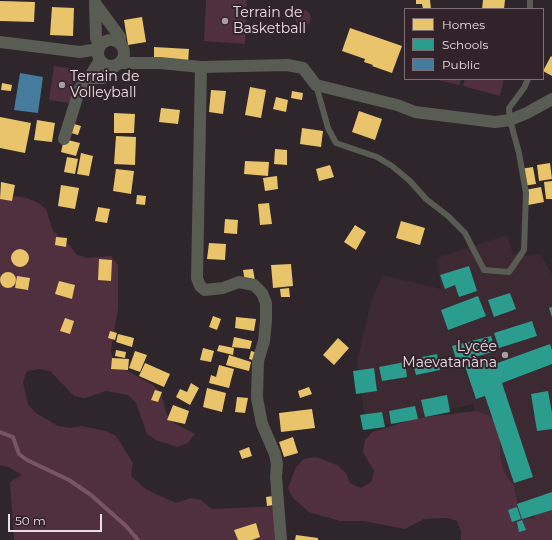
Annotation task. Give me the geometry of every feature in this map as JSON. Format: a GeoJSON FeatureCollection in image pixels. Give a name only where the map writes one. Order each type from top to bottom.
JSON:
{"type":"FeatureCollection","features":[{"type":"Feature","properties":{"kind":"street"},"geometry":{"type":"LineString","coordinates":[[89,78],[103,78],[124,59],[120,37],[95,2]]}},
{"type":"Feature","properties":{"kind":"street"},"geometry":{"type":"LineString","coordinates":[[95,2],[96,38],[99,52],[107,66],[118,64],[160,63],[201,68],[287,65],[303,68],[316,85],[397,105],[415,112],[495,122],[510,120],[552,100]]}},
{"type":"Feature","properties":{"kind":"street"},"geometry":{"type":"LineString","coordinates":[[64,139],[80,88],[89,78],[102,42],[111,39],[122,46],[160,63]]}},
{"type":"Feature","properties":{"kind":"street"},"geometry":{"type":"LineString","coordinates":[[0,42],[80,52],[99,52]]}},
{"type":"Feature","properties":{"kind":"street"},"geometry":{"type":"LineString","coordinates":[[201,68],[197,278],[200,286],[205,290],[223,288],[238,282],[254,285],[262,294],[266,303],[264,341],[258,360],[257,398],[262,424],[275,454],[277,464],[276,477],[281,540]]}},
{"type":"Feature","properties":{"kind":"lane"},"geometry":{"type":"LineString","coordinates":[[316,85],[328,128],[336,143],[377,157],[392,166],[410,181],[426,199],[448,216],[465,233],[484,270],[509,272],[524,250],[526,193],[519,153],[510,120],[509,108],[524,88],[528,80]]}},
{"type":"Feature","properties":{"kind":"shaded area","name":"Terrain de Basketball"},"geometry":{"type":"Polygon","coordinates":[[[206,0],[247,0],[245,44],[204,41],[206,0]]]}},
{"type":"Feature","properties":{"kind":"shaded area"},"geometry":{"type":"Polygon","coordinates":[[[300,10],[306,10],[311,15],[309,24],[306,26],[300,26],[295,21],[295,15],[300,10]]]}},
{"type":"Feature","properties":{"kind":"shaded area","name":"Terrain de Volleyball"},"geometry":{"type":"Polygon","coordinates":[[[54,66],[75,69],[70,103],[49,100],[54,66]]]}},
{"type":"Feature","properties":{"kind":"shaded area"},"geometry":{"type":"Polygon","coordinates":[[[438,80],[461,80],[459,85],[438,80]]]}},
{"type":"Feature","properties":{"kind":"shaded area"},"geometry":{"type":"Polygon","coordinates":[[[465,80],[504,80],[500,96],[463,86],[465,80]]]}},
{"type":"Feature","properties":{"kind":"shaded area"},"geometry":{"type":"Polygon","coordinates":[[[0,194],[5,200],[15,196],[27,198],[46,209],[53,231],[70,246],[77,255],[88,258],[111,256],[118,265],[118,309],[111,350],[113,361],[122,368],[153,385],[161,393],[167,415],[174,423],[195,434],[188,443],[177,447],[156,440],[147,434],[136,403],[128,395],[106,391],[85,398],[74,396],[50,371],[39,369],[27,371],[23,382],[28,404],[36,413],[58,426],[70,428],[81,426],[106,431],[116,436],[133,463],[131,476],[147,490],[176,503],[191,498],[201,500],[212,509],[281,506],[282,540],[14,540],[10,482],[22,475],[8,467],[0,465],[0,194]]]}},
{"type":"Feature","properties":{"kind":"shaded area","name":"Lycée Maevatanàna"},"geometry":{"type":"Polygon","coordinates":[[[507,235],[513,254],[530,256],[540,254],[552,274],[552,540],[518,540],[473,404],[366,429],[357,361],[371,302],[382,275],[441,289],[437,258],[507,235]]]}},
{"type":"Feature","properties":{"kind":"shaded area"},"geometry":{"type":"Polygon","coordinates":[[[477,411],[488,415],[496,422],[500,432],[500,455],[502,467],[514,486],[518,508],[523,518],[535,519],[534,512],[552,506],[552,540],[461,540],[461,531],[457,521],[447,518],[424,519],[405,529],[363,521],[340,521],[309,512],[293,498],[288,488],[296,467],[304,459],[316,457],[337,465],[346,473],[350,483],[361,488],[371,482],[374,471],[363,452],[365,440],[372,432],[417,418],[477,411]]]}},
{"type":"Feature","properties":{"kind":"building: Homes"},"geometry":{"type":"Polygon","coordinates":[[[416,0],[430,0],[431,8],[423,8],[422,4],[416,4],[416,0]]]}},
{"type":"Feature","properties":{"kind":"building: Homes"},"geometry":{"type":"Polygon","coordinates":[[[483,0],[505,0],[504,8],[482,8],[483,0]]]}},
{"type":"Feature","properties":{"kind":"building: Homes"},"geometry":{"type":"Polygon","coordinates":[[[0,1],[35,2],[34,22],[0,21],[0,1]]]}},
{"type":"Feature","properties":{"kind":"building: Homes"},"geometry":{"type":"Polygon","coordinates":[[[52,7],[74,8],[73,36],[50,35],[52,7]]]}},
{"type":"Feature","properties":{"kind":"building: Homes"},"geometry":{"type":"Polygon","coordinates":[[[142,17],[146,42],[128,45],[124,20],[142,17]]]}},
{"type":"Feature","properties":{"kind":"building: Homes"},"geometry":{"type":"Polygon","coordinates":[[[350,28],[402,46],[392,73],[364,62],[365,59],[342,51],[350,28]]]}},
{"type":"Feature","properties":{"kind":"building: Homes"},"geometry":{"type":"Polygon","coordinates":[[[154,47],[189,49],[188,63],[154,62],[154,47]]]}},
{"type":"Feature","properties":{"kind":"building: Homes"},"geometry":{"type":"Polygon","coordinates":[[[551,56],[552,76],[544,72],[551,56]]]}},
{"type":"Feature","properties":{"kind":"building: Homes"},"geometry":{"type":"Polygon","coordinates":[[[2,83],[12,85],[11,91],[1,90],[2,83]]]}},
{"type":"Feature","properties":{"kind":"building: Homes"},"geometry":{"type":"Polygon","coordinates":[[[250,87],[266,90],[261,118],[245,115],[250,87]]]}},
{"type":"Feature","properties":{"kind":"building: Homes"},"geometry":{"type":"Polygon","coordinates":[[[211,90],[226,91],[223,114],[209,112],[211,90]]]}},
{"type":"Feature","properties":{"kind":"building: Homes"},"geometry":{"type":"Polygon","coordinates":[[[292,91],[303,93],[302,100],[291,98],[292,91]]]}},
{"type":"Feature","properties":{"kind":"building: Homes"},"geometry":{"type":"Polygon","coordinates":[[[276,97],[288,100],[286,112],[273,109],[276,97]]]}},
{"type":"Feature","properties":{"kind":"building: Homes"},"geometry":{"type":"Polygon","coordinates":[[[161,108],[180,110],[178,124],[159,122],[161,108]]]}},
{"type":"Feature","properties":{"kind":"building: Homes"},"geometry":{"type":"Polygon","coordinates":[[[359,111],[382,119],[375,140],[352,132],[359,111]]]}},
{"type":"Feature","properties":{"kind":"building: Homes"},"geometry":{"type":"Polygon","coordinates":[[[114,113],[135,114],[134,133],[114,133],[114,113]]]}},
{"type":"Feature","properties":{"kind":"building: Homes"},"geometry":{"type":"Polygon","coordinates":[[[0,117],[31,123],[25,153],[0,148],[0,117]]]}},
{"type":"Feature","properties":{"kind":"building: Homes"},"geometry":{"type":"Polygon","coordinates":[[[37,120],[55,123],[52,142],[34,140],[37,120]]]}},
{"type":"Feature","properties":{"kind":"building: Homes"},"geometry":{"type":"Polygon","coordinates":[[[71,123],[81,126],[78,135],[68,132],[71,123]]]}},
{"type":"Feature","properties":{"kind":"building: Homes"},"geometry":{"type":"Polygon","coordinates":[[[302,128],[323,131],[321,147],[300,144],[302,128]]]}},
{"type":"Feature","properties":{"kind":"building: Homes"},"geometry":{"type":"Polygon","coordinates":[[[116,136],[136,137],[135,165],[114,164],[116,136]]]}},
{"type":"Feature","properties":{"kind":"building: Homes"},"geometry":{"type":"Polygon","coordinates":[[[64,139],[80,143],[76,156],[61,152],[64,139]]]}},
{"type":"Feature","properties":{"kind":"building: Homes"},"geometry":{"type":"Polygon","coordinates":[[[275,149],[287,150],[287,165],[274,164],[275,149]]]}},
{"type":"Feature","properties":{"kind":"building: Homes"},"geometry":{"type":"Polygon","coordinates":[[[81,153],[93,156],[89,176],[77,174],[81,153]]]}},
{"type":"Feature","properties":{"kind":"building: Homes"},"geometry":{"type":"Polygon","coordinates":[[[67,157],[78,159],[75,174],[64,172],[67,157]]]}},
{"type":"Feature","properties":{"kind":"building: Homes"},"geometry":{"type":"Polygon","coordinates":[[[245,161],[269,162],[268,176],[244,174],[245,161]]]}},
{"type":"Feature","properties":{"kind":"building: Homes"},"geometry":{"type":"Polygon","coordinates":[[[550,163],[552,179],[539,181],[537,165],[550,163]]]}},
{"type":"Feature","properties":{"kind":"building: Homes"},"geometry":{"type":"Polygon","coordinates":[[[330,165],[334,177],[319,181],[316,169],[330,165]]]}},
{"type":"Feature","properties":{"kind":"building: Homes"},"geometry":{"type":"Polygon","coordinates":[[[533,167],[536,184],[523,186],[520,169],[533,167]]]}},
{"type":"Feature","properties":{"kind":"building: Homes"},"geometry":{"type":"Polygon","coordinates":[[[116,169],[134,171],[131,194],[113,191],[116,169]]]}},
{"type":"Feature","properties":{"kind":"building: Homes"},"geometry":{"type":"Polygon","coordinates":[[[277,176],[278,189],[265,191],[263,178],[277,176]]]}},
{"type":"Feature","properties":{"kind":"building: Homes"},"geometry":{"type":"Polygon","coordinates":[[[552,181],[552,199],[546,199],[544,182],[552,181]]]}},
{"type":"Feature","properties":{"kind":"building: Homes"},"geometry":{"type":"Polygon","coordinates":[[[1,182],[15,185],[12,201],[0,199],[1,182]]]}},
{"type":"Feature","properties":{"kind":"building: Homes"},"geometry":{"type":"Polygon","coordinates":[[[61,185],[79,188],[75,209],[58,206],[61,185]]]}},
{"type":"Feature","properties":{"kind":"building: Homes"},"geometry":{"type":"Polygon","coordinates":[[[541,187],[544,202],[528,205],[525,190],[541,187]]]}},
{"type":"Feature","properties":{"kind":"building: Homes"},"geometry":{"type":"Polygon","coordinates":[[[137,195],[146,196],[145,205],[136,204],[137,195]]]}},
{"type":"Feature","properties":{"kind":"building: Homes"},"geometry":{"type":"Polygon","coordinates":[[[269,203],[272,224],[260,225],[258,204],[269,203]]]}},
{"type":"Feature","properties":{"kind":"building: Homes"},"geometry":{"type":"Polygon","coordinates":[[[98,207],[110,209],[107,223],[95,221],[98,207]]]}},
{"type":"Feature","properties":{"kind":"building: Homes"},"geometry":{"type":"Polygon","coordinates":[[[225,219],[238,220],[237,234],[224,233],[225,219]]]}},
{"type":"Feature","properties":{"kind":"building: Homes"},"geometry":{"type":"Polygon","coordinates":[[[401,221],[425,228],[420,245],[396,238],[401,221]]]}},
{"type":"Feature","properties":{"kind":"building: Homes"},"geometry":{"type":"Polygon","coordinates":[[[355,225],[366,232],[356,250],[344,242],[355,225]]]}},
{"type":"Feature","properties":{"kind":"building: Homes"},"geometry":{"type":"Polygon","coordinates":[[[56,237],[67,238],[66,247],[55,245],[56,237]]]}},
{"type":"Feature","properties":{"kind":"building: Homes"},"geometry":{"type":"Polygon","coordinates":[[[209,243],[226,244],[225,260],[207,259],[209,243]]]}},
{"type":"Feature","properties":{"kind":"building: Homes"},"geometry":{"type":"Polygon","coordinates":[[[16,249],[24,249],[29,254],[27,265],[24,267],[16,267],[11,262],[11,254],[16,249]]]}},
{"type":"Feature","properties":{"kind":"building: Homes"},"geometry":{"type":"Polygon","coordinates":[[[99,259],[112,260],[111,281],[98,280],[99,259]]]}},
{"type":"Feature","properties":{"kind":"building: Homes"},"geometry":{"type":"Polygon","coordinates":[[[291,264],[293,286],[273,288],[271,265],[291,264]]]}},
{"type":"Feature","properties":{"kind":"building: Homes"},"geometry":{"type":"Polygon","coordinates":[[[253,269],[255,281],[245,282],[243,270],[253,269]]]}},
{"type":"Feature","properties":{"kind":"building: Homes"},"geometry":{"type":"Polygon","coordinates":[[[8,272],[14,274],[16,280],[14,286],[8,288],[2,286],[0,280],[2,274],[8,272]]]}},
{"type":"Feature","properties":{"kind":"building: Homes"},"geometry":{"type":"Polygon","coordinates":[[[17,276],[30,278],[28,290],[15,288],[17,276]]]}},
{"type":"Feature","properties":{"kind":"building: Homes"},"geometry":{"type":"Polygon","coordinates":[[[59,281],[75,285],[72,299],[55,294],[59,281]]]}},
{"type":"Feature","properties":{"kind":"building: Homes"},"geometry":{"type":"Polygon","coordinates":[[[289,288],[290,297],[281,297],[280,289],[289,288]]]}},
{"type":"Feature","properties":{"kind":"building: Homes"},"geometry":{"type":"Polygon","coordinates":[[[213,316],[221,319],[217,330],[209,327],[213,316]]]}},
{"type":"Feature","properties":{"kind":"building: Homes"},"geometry":{"type":"Polygon","coordinates":[[[236,317],[256,319],[254,331],[235,328],[236,317]]]}},
{"type":"Feature","properties":{"kind":"building: Homes"},"geometry":{"type":"Polygon","coordinates":[[[65,318],[74,321],[70,334],[60,331],[65,318]]]}},
{"type":"Feature","properties":{"kind":"building: Homes"},"geometry":{"type":"Polygon","coordinates":[[[110,331],[117,333],[115,340],[108,338],[110,331]]]}},
{"type":"Feature","properties":{"kind":"building: Homes"},"geometry":{"type":"Polygon","coordinates":[[[118,334],[134,338],[132,347],[116,342],[118,334]]]}},
{"type":"Feature","properties":{"kind":"building: Homes"},"geometry":{"type":"Polygon","coordinates":[[[234,337],[252,341],[250,349],[232,347],[234,337]]]}},
{"type":"Feature","properties":{"kind":"building: Homes"},"geometry":{"type":"Polygon","coordinates":[[[338,338],[349,348],[334,365],[323,355],[338,338]]]}},
{"type":"Feature","properties":{"kind":"building: Homes"},"geometry":{"type":"Polygon","coordinates":[[[219,345],[234,348],[233,355],[217,351],[219,345]]]}},
{"type":"Feature","properties":{"kind":"building: Homes"},"geometry":{"type":"Polygon","coordinates":[[[203,348],[214,351],[211,362],[200,360],[203,348]]]}},
{"type":"Feature","properties":{"kind":"building: Homes"},"geometry":{"type":"Polygon","coordinates":[[[116,350],[126,352],[125,358],[115,356],[116,350]]]}},
{"type":"Feature","properties":{"kind":"building: Homes"},"geometry":{"type":"Polygon","coordinates":[[[135,351],[147,355],[140,372],[129,368],[135,351]]]}},
{"type":"Feature","properties":{"kind":"building: Homes"},"geometry":{"type":"Polygon","coordinates":[[[251,351],[258,353],[256,361],[249,359],[251,351]]]}},
{"type":"Feature","properties":{"kind":"building: Homes"},"geometry":{"type":"Polygon","coordinates":[[[229,355],[251,362],[249,371],[226,365],[229,355]]]}},
{"type":"Feature","properties":{"kind":"building: Homes"},"geometry":{"type":"Polygon","coordinates":[[[112,358],[129,359],[128,370],[111,369],[112,358]]]}},
{"type":"Feature","properties":{"kind":"building: Homes"},"geometry":{"type":"Polygon","coordinates":[[[145,363],[170,374],[164,387],[139,376],[145,363]]]}},
{"type":"Feature","properties":{"kind":"building: Homes"},"geometry":{"type":"Polygon","coordinates":[[[219,365],[234,369],[229,388],[209,383],[211,375],[216,377],[219,365]]]}},
{"type":"Feature","properties":{"kind":"building: Homes"},"geometry":{"type":"Polygon","coordinates":[[[191,383],[199,388],[190,405],[176,397],[180,389],[187,392],[191,383]]]}},
{"type":"Feature","properties":{"kind":"building: Homes"},"geometry":{"type":"Polygon","coordinates":[[[309,387],[312,394],[300,398],[298,391],[309,387]]]}},
{"type":"Feature","properties":{"kind":"building: Homes"},"geometry":{"type":"Polygon","coordinates":[[[207,388],[226,393],[222,412],[203,407],[207,388]]]}},
{"type":"Feature","properties":{"kind":"building: Homes"},"geometry":{"type":"Polygon","coordinates":[[[155,390],[162,392],[158,402],[151,400],[155,390]]]}},
{"type":"Feature","properties":{"kind":"building: Homes"},"geometry":{"type":"Polygon","coordinates":[[[237,397],[248,398],[245,413],[235,412],[237,397]]]}},
{"type":"Feature","properties":{"kind":"building: Homes"},"geometry":{"type":"Polygon","coordinates":[[[173,405],[189,411],[185,424],[167,420],[173,405]]]}},
{"type":"Feature","properties":{"kind":"building: Homes"},"geometry":{"type":"Polygon","coordinates":[[[312,409],[315,428],[281,432],[279,413],[312,409]]]}},
{"type":"Feature","properties":{"kind":"building: Homes"},"geometry":{"type":"Polygon","coordinates":[[[293,437],[298,453],[284,457],[279,442],[293,437]]]}},
{"type":"Feature","properties":{"kind":"building: Homes"},"geometry":{"type":"Polygon","coordinates":[[[249,447],[252,456],[242,459],[239,451],[249,447]]]}},
{"type":"Feature","properties":{"kind":"building: Homes"},"geometry":{"type":"Polygon","coordinates":[[[273,496],[274,505],[267,506],[266,497],[273,496]]]}},
{"type":"Feature","properties":{"kind":"building: Homes"},"geometry":{"type":"Polygon","coordinates":[[[256,523],[260,537],[252,540],[238,540],[234,530],[256,523]]]}},
{"type":"Feature","properties":{"kind":"building: Homes"},"geometry":{"type":"Polygon","coordinates":[[[296,535],[318,538],[318,540],[295,540],[296,535]]]}},
{"type":"Feature","properties":{"kind":"building: Schools"},"geometry":{"type":"Polygon","coordinates":[[[469,266],[477,291],[459,297],[455,285],[445,289],[440,275],[469,266]]]}},
{"type":"Feature","properties":{"kind":"building: Schools"},"geometry":{"type":"Polygon","coordinates":[[[510,293],[516,309],[494,317],[488,300],[510,293]]]}},
{"type":"Feature","properties":{"kind":"building: Schools"},"geometry":{"type":"Polygon","coordinates":[[[478,296],[486,316],[448,330],[441,310],[478,296]]]}},
{"type":"Feature","properties":{"kind":"building: Schools"},"geometry":{"type":"Polygon","coordinates":[[[552,307],[552,317],[549,308],[552,307]]]}},
{"type":"Feature","properties":{"kind":"building: Schools"},"geometry":{"type":"Polygon","coordinates":[[[532,321],[537,336],[499,348],[494,333],[532,321]]]}},
{"type":"Feature","properties":{"kind":"building: Schools"},"geometry":{"type":"Polygon","coordinates":[[[491,336],[496,351],[457,362],[452,346],[491,336]]]}},
{"type":"Feature","properties":{"kind":"building: Schools"},"geometry":{"type":"Polygon","coordinates":[[[550,344],[552,350],[552,364],[502,383],[533,477],[514,483],[485,396],[476,399],[465,366],[489,358],[492,365],[550,344]]]}},
{"type":"Feature","properties":{"kind":"building: Schools"},"geometry":{"type":"Polygon","coordinates":[[[437,354],[440,370],[416,375],[412,359],[437,354]]]}},
{"type":"Feature","properties":{"kind":"building: Schools"},"geometry":{"type":"Polygon","coordinates":[[[405,362],[407,377],[382,381],[379,367],[405,362]]]}},
{"type":"Feature","properties":{"kind":"building: Schools"},"geometry":{"type":"Polygon","coordinates":[[[374,368],[377,391],[356,394],[353,371],[374,368]]]}},
{"type":"Feature","properties":{"kind":"building: Schools"},"geometry":{"type":"Polygon","coordinates":[[[548,391],[552,413],[552,429],[537,431],[531,394],[548,391]]]}},
{"type":"Feature","properties":{"kind":"building: Schools"},"geometry":{"type":"Polygon","coordinates":[[[447,395],[450,412],[425,417],[421,400],[447,395]]]}},
{"type":"Feature","properties":{"kind":"building: Schools"},"geometry":{"type":"Polygon","coordinates":[[[415,406],[418,419],[391,424],[389,411],[415,406]]]}},
{"type":"Feature","properties":{"kind":"building: Schools"},"geometry":{"type":"Polygon","coordinates":[[[382,412],[385,427],[363,430],[360,415],[382,412]]]}},
{"type":"Feature","properties":{"kind":"building: Schools"},"geometry":{"type":"Polygon","coordinates":[[[552,492],[552,510],[522,519],[517,504],[552,492]]]}},
{"type":"Feature","properties":{"kind":"building: Schools"},"geometry":{"type":"Polygon","coordinates":[[[517,507],[521,519],[512,522],[508,510],[517,507]]]}},
{"type":"Feature","properties":{"kind":"building: Schools"},"geometry":{"type":"Polygon","coordinates":[[[522,520],[526,530],[519,532],[517,522],[522,520]]]}},
{"type":"Feature","properties":{"kind":"building: Public"},"geometry":{"type":"Polygon","coordinates":[[[20,73],[43,77],[38,113],[14,110],[20,73]]]}},
{"type":"Feature","properties":{"kind":"waterway"},"geometry":{"type":"LineString","coordinates":[[0,432],[13,437],[19,454],[27,460],[69,480],[91,495],[126,526],[138,540]]}},
{"type":"Feature","properties":{"kind":"place","name":"Terrain de Basketball"},"geometry":{"type":"Point","coordinates":[225,21]}},
{"type":"Feature","properties":{"kind":"place","name":"Terrain de Volleyball"},"geometry":{"type":"Point","coordinates":[62,85]}},
{"type":"Feature","properties":{"kind":"place","name":"Lycée Maevatanàna"},"geometry":{"type":"Point","coordinates":[505,355]}}]}
